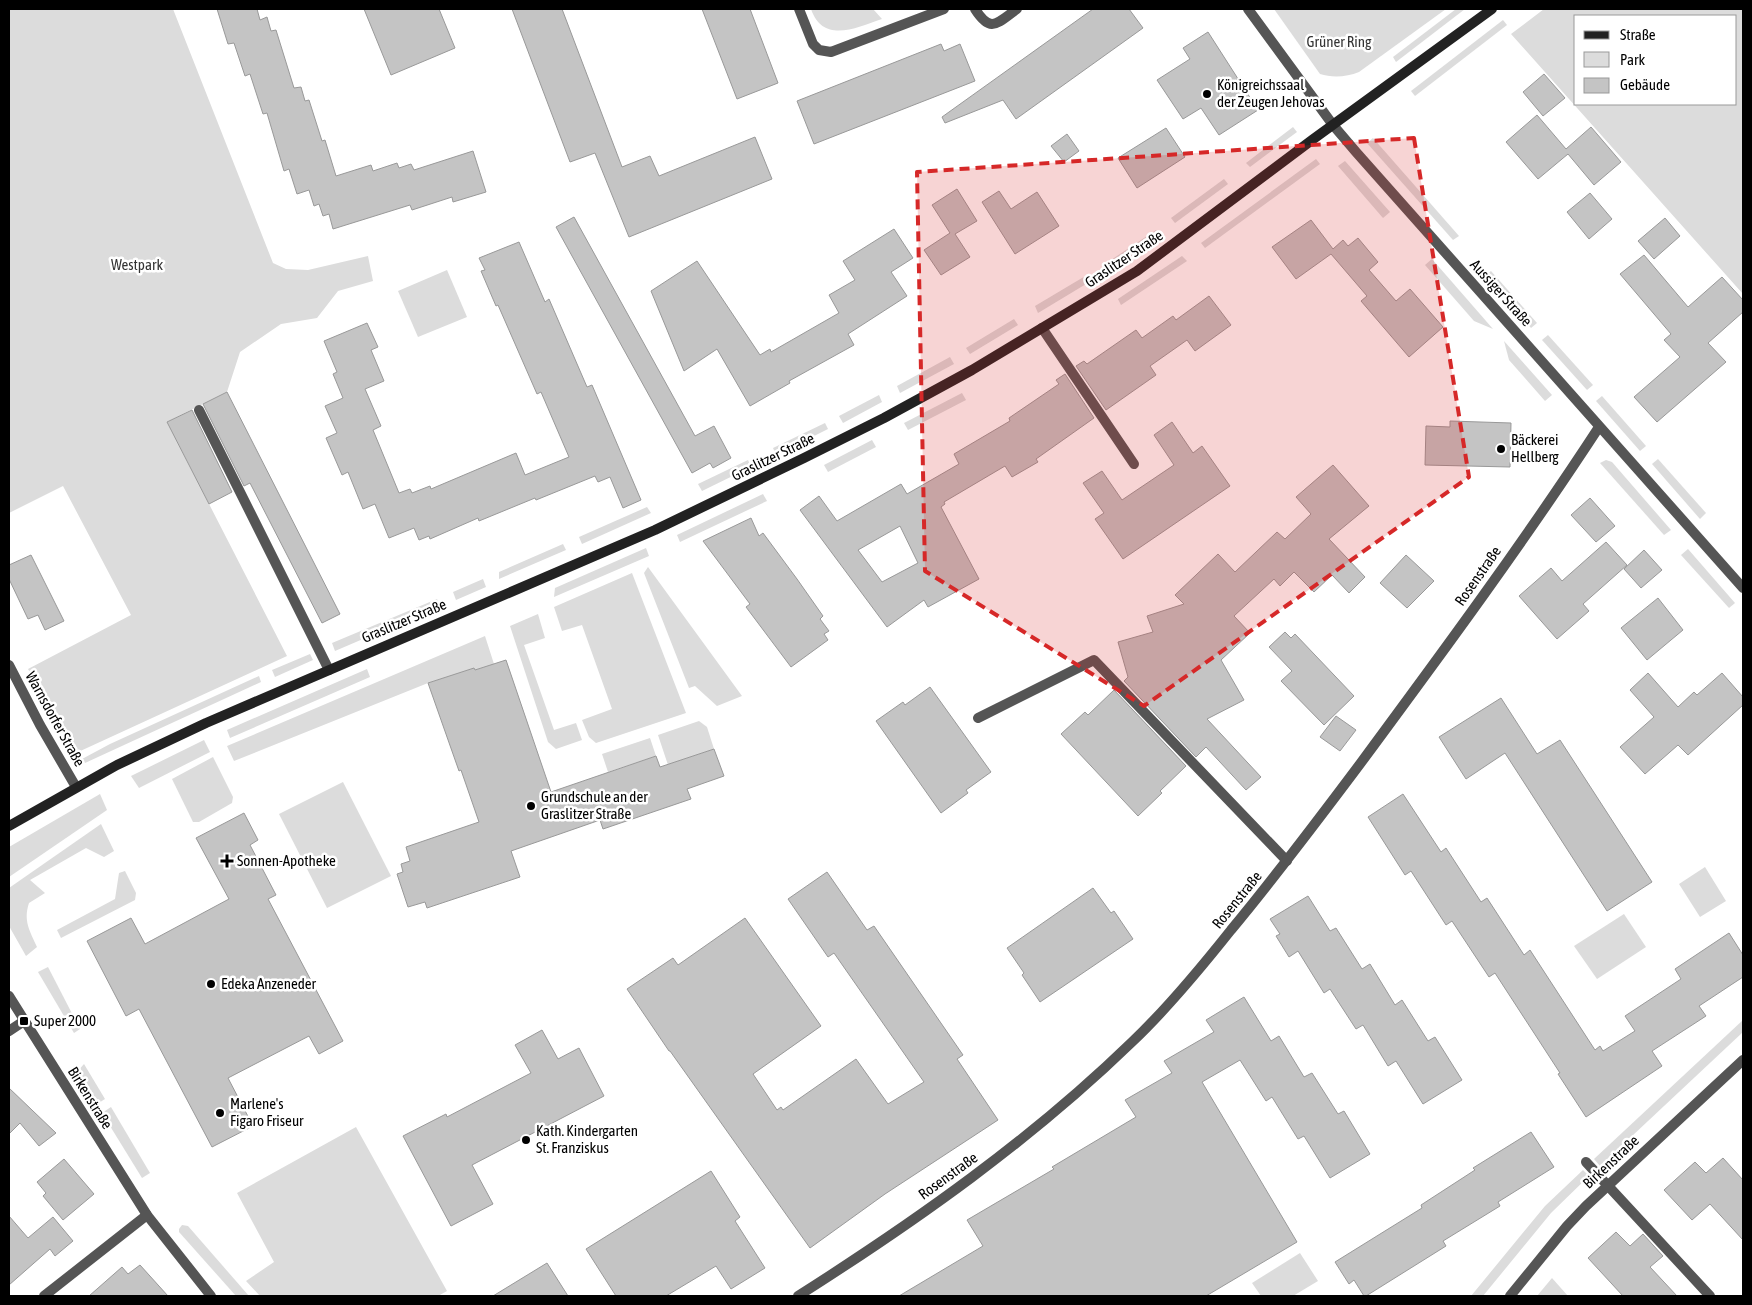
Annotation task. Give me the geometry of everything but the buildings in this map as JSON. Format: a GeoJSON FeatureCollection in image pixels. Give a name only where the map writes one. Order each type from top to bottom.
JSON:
{"type":"FeatureCollection","features":[{"type":"Feature","properties":{"kind":"street"},"geometry":{"type":"LineString","coordinates":[[799,9],[813,44],[819,50],[830,52],[944,9]]}},
{"type":"Feature","properties":{"kind":"street"},"geometry":{"type":"LineString","coordinates":[[975,9],[983,20],[989,24],[996,23],[1016,9]]}},
{"type":"Feature","properties":{"kind":"street","name":"Aussiger Straße"},"geometry":{"type":"LineString","coordinates":[[1248,9],[1333,125],[1743,588]]}},
{"type":"Feature","properties":{"kind":"street","name":"Graslitzer Straße"},"geometry":{"type":"LineString","coordinates":[[9,826],[117,765],[206,723],[585,561],[706,506],[884,418],[972,370],[1137,271],[1492,9]]}},
{"type":"Feature","properties":{"kind":"street"},"geometry":{"type":"LineString","coordinates":[[1042,328],[1134,464]]}},
{"type":"Feature","properties":{"kind":"street"},"geometry":{"type":"LineString","coordinates":[[199,410],[329,670]]}},
{"type":"Feature","properties":{"kind":"street","name":"Rosenstraße"},"geometry":{"type":"LineString","coordinates":[[798,1296],[888,1238],[1027,1135],[1134,1041],[1170,1003],[1214,952],[1287,861],[1491,584],[1599,426]]}},
{"type":"Feature","properties":{"kind":"street"},"geometry":{"type":"LineString","coordinates":[[978,718],[1094,660],[1287,861]]}},
{"type":"Feature","properties":{"kind":"street","name":"Warnsdorfer Straße"},"geometry":{"type":"LineString","coordinates":[[9,665],[40,725],[76,787]]}},
{"type":"Feature","properties":{"kind":"street","name":"Birkenstraße"},"geometry":{"type":"LineString","coordinates":[[9,996],[147,1215],[211,1296]]}},
{"type":"Feature","properties":{"kind":"street"},"geometry":{"type":"LineString","coordinates":[[9,1031],[24,1021]]}},
{"type":"Feature","properties":{"kind":"street","name":"Birkenstraße"},"geometry":{"type":"LineString","coordinates":[[1510,1296],[1586,1206],[1743,1060]]}},
{"type":"Feature","properties":{"kind":"street"},"geometry":{"type":"LineString","coordinates":[[1586,1162],[1710,1296]]}},
{"type":"Feature","properties":{"kind":"street"},"geometry":{"type":"LineString","coordinates":[[44,1296],[147,1215]]}},
{"type":"Feature","properties":{"kind":"highlighted area"},"geometry":{"type":"Polygon","coordinates":[[[1414,138],[1469,477],[1144,706],[925,571],[917,172],[1414,138]]]}},
{"type":"Feature","properties":{"kind":"green space","name":"Westpark"},"geometry":{"type":"Polygon","coordinates":[[[9,9],[173,9],[273,263],[286,269],[308,270],[368,256],[373,281],[338,291],[317,318],[281,324],[240,352],[227,392],[167,422],[287,656],[76,753],[28,669],[131,615],[63,486],[9,513],[9,9]]]}},
{"type":"Feature","properties":{"kind":"green space"},"geometry":{"type":"Polygon","coordinates":[[[811,9],[873,9],[882,19],[851,29],[832,30],[824,27],[816,20],[811,9]]]}},
{"type":"Feature","properties":{"kind":"green space","name":"Grüner Ring"},"geometry":{"type":"Polygon","coordinates":[[[1274,9],[1446,9],[1359,72],[1350,75],[1334,76],[1320,74],[1274,9]]]}},
{"type":"Feature","properties":{"kind":"green space"},"geometry":{"type":"Polygon","coordinates":[[[1456,9],[1465,9],[1396,62],[1393,57],[1456,9]]]}},
{"type":"Feature","properties":{"kind":"green space"},"geometry":{"type":"Polygon","coordinates":[[[1544,9],[1743,9],[1743,294],[1574,105],[1737,105],[1737,15],[1574,15],[1574,105],[1511,34],[1544,9]]]}},
{"type":"Feature","properties":{"kind":"green space"},"geometry":{"type":"Polygon","coordinates":[[[1503,20],[1507,25],[1415,96],[1411,91],[1503,20]]]}},
{"type":"Feature","properties":{"kind":"green space"},"geometry":{"type":"Polygon","coordinates":[[[1293,127],[1297,132],[1250,167],[1246,163],[1293,127]]]}},
{"type":"Feature","properties":{"kind":"green space"},"geometry":{"type":"Polygon","coordinates":[[[1373,138],[1459,236],[1453,240],[1367,143],[1373,138]]]}},
{"type":"Feature","properties":{"kind":"green space"},"geometry":{"type":"Polygon","coordinates":[[[1316,159],[1320,164],[1205,248],[1201,243],[1316,159]]]}},
{"type":"Feature","properties":{"kind":"green space"},"geometry":{"type":"Polygon","coordinates":[[[1345,161],[1390,212],[1383,218],[1338,166],[1345,161]]]}},
{"type":"Feature","properties":{"kind":"green space"},"geometry":{"type":"Polygon","coordinates":[[[1224,179],[1228,184],[1175,223],[1171,218],[1224,179]]]}},
{"type":"Feature","properties":{"kind":"green space"},"geometry":{"type":"Polygon","coordinates":[[[1156,230],[1159,235],[1130,258],[1109,270],[1105,264],[1156,230]]]}},
{"type":"Feature","properties":{"kind":"green space"},"geometry":{"type":"Polygon","coordinates":[[[1182,256],[1187,261],[1121,305],[1118,299],[1182,256]]]}},
{"type":"Feature","properties":{"kind":"green space"},"geometry":{"type":"Polygon","coordinates":[[[1432,259],[1493,329],[1474,321],[1425,265],[1432,259]]]}},
{"type":"Feature","properties":{"kind":"green space"},"geometry":{"type":"Polygon","coordinates":[[[447,270],[467,317],[418,337],[398,291],[447,270]]]}},
{"type":"Feature","properties":{"kind":"green space"},"geometry":{"type":"Polygon","coordinates":[[[1491,271],[1537,323],[1531,328],[1485,276],[1491,271]]]}},
{"type":"Feature","properties":{"kind":"green space"},"geometry":{"type":"Polygon","coordinates":[[[1087,275],[1091,281],[1038,313],[1035,306],[1087,275]]]}},
{"type":"Feature","properties":{"kind":"green space"},"geometry":{"type":"Polygon","coordinates":[[[1014,319],[1018,325],[970,354],[966,348],[1014,319]]]}},
{"type":"Feature","properties":{"kind":"green space"},"geometry":{"type":"Polygon","coordinates":[[[1548,335],[1593,385],[1587,390],[1542,340],[1548,335]]]}},
{"type":"Feature","properties":{"kind":"green space"},"geometry":{"type":"Polygon","coordinates":[[[1504,341],[1552,395],[1545,401],[1509,360],[1504,341]]]}},
{"type":"Feature","properties":{"kind":"green space"},"geometry":{"type":"Polygon","coordinates":[[[950,357],[954,364],[900,393],[897,386],[950,357]]]}},
{"type":"Feature","properties":{"kind":"green space"},"geometry":{"type":"Polygon","coordinates":[[[962,393],[966,400],[908,430],[904,423],[962,393]]]}},
{"type":"Feature","properties":{"kind":"green space"},"geometry":{"type":"Polygon","coordinates":[[[879,395],[882,402],[843,423],[839,416],[879,395]]]}},
{"type":"Feature","properties":{"kind":"green space"},"geometry":{"type":"Polygon","coordinates":[[[1602,396],[1646,446],[1640,451],[1596,401],[1602,396]]]}},
{"type":"Feature","properties":{"kind":"green space"},"geometry":{"type":"Polygon","coordinates":[[[825,423],[828,429],[776,455],[773,448],[825,423]]]}},
{"type":"Feature","properties":{"kind":"green space"},"geometry":{"type":"Polygon","coordinates":[[[872,440],[876,447],[828,472],[824,465],[872,440]]]}},
{"type":"Feature","properties":{"kind":"green space"},"geometry":{"type":"Polygon","coordinates":[[[1658,459],[1706,513],[1700,519],[1652,464],[1658,459]]]}},
{"type":"Feature","properties":{"kind":"green space"},"geometry":{"type":"Polygon","coordinates":[[[748,460],[751,467],[702,491],[698,484],[748,460]]]}},
{"type":"Feature","properties":{"kind":"green space"},"geometry":{"type":"Polygon","coordinates":[[[1606,460],[1612,462],[1671,530],[1664,535],[1600,463],[1606,460]]]}},
{"type":"Feature","properties":{"kind":"green space"},"geometry":{"type":"Polygon","coordinates":[[[763,494],[767,501],[680,542],[677,535],[763,494]]]}},
{"type":"Feature","properties":{"kind":"green space"},"geometry":{"type":"Polygon","coordinates":[[[647,507],[651,513],[582,544],[579,537],[647,507]]]}},
{"type":"Feature","properties":{"kind":"green space"},"geometry":{"type":"Polygon","coordinates":[[[563,544],[566,550],[499,579],[499,572],[563,544]]]}},
{"type":"Feature","properties":{"kind":"green space"},"geometry":{"type":"Polygon","coordinates":[[[646,548],[649,556],[554,597],[555,588],[646,548]]]}},
{"type":"Feature","properties":{"kind":"green space"},"geometry":{"type":"Polygon","coordinates":[[[1688,549],[1735,603],[1729,608],[1681,555],[1688,549]]]}},
{"type":"Feature","properties":{"kind":"green space"},"geometry":{"type":"Polygon","coordinates":[[[648,567],[742,696],[717,706],[695,686],[689,688],[644,573],[648,567]]]}},
{"type":"Feature","properties":{"kind":"green space"},"geometry":{"type":"Polygon","coordinates":[[[632,573],[686,713],[596,743],[589,737],[582,720],[612,709],[582,625],[562,631],[554,607],[632,573]]]}},
{"type":"Feature","properties":{"kind":"green space"},"geometry":{"type":"Polygon","coordinates":[[[483,579],[486,587],[456,600],[453,592],[483,579]]]}},
{"type":"Feature","properties":{"kind":"green space"},"geometry":{"type":"Polygon","coordinates":[[[437,599],[440,606],[335,651],[332,643],[437,599]]]}},
{"type":"Feature","properties":{"kind":"green space"},"geometry":{"type":"Polygon","coordinates":[[[538,614],[545,638],[524,645],[554,730],[576,723],[582,740],[556,749],[548,742],[510,626],[538,614]]]}},
{"type":"Feature","properties":{"kind":"green space"},"geometry":{"type":"Polygon","coordinates":[[[485,636],[494,664],[475,670],[474,668],[428,683],[234,761],[227,746],[485,636]]]}},
{"type":"Feature","properties":{"kind":"green space"},"geometry":{"type":"Polygon","coordinates":[[[310,654],[313,660],[275,677],[272,670],[310,654]]]}},
{"type":"Feature","properties":{"kind":"green space"},"geometry":{"type":"Polygon","coordinates":[[[367,669],[370,677],[230,738],[227,730],[367,669]]]}},
{"type":"Feature","properties":{"kind":"green space"},"geometry":{"type":"Polygon","coordinates":[[[259,676],[261,682],[85,763],[82,759],[110,744],[259,676]]]}},
{"type":"Feature","properties":{"kind":"green space"},"geometry":{"type":"Polygon","coordinates":[[[699,721],[707,727],[714,749],[668,765],[658,735],[699,721]]]}},
{"type":"Feature","properties":{"kind":"green space"},"geometry":{"type":"Polygon","coordinates":[[[650,738],[656,756],[608,772],[602,754],[650,738]]]}},
{"type":"Feature","properties":{"kind":"green space"},"geometry":{"type":"Polygon","coordinates":[[[204,740],[210,752],[139,788],[131,776],[204,740]]]}},
{"type":"Feature","properties":{"kind":"green space"},"geometry":{"type":"Polygon","coordinates":[[[213,757],[233,797],[232,803],[199,822],[193,822],[172,779],[213,757]]]}},
{"type":"Feature","properties":{"kind":"green space"},"geometry":{"type":"Polygon","coordinates":[[[343,782],[391,876],[327,908],[279,814],[343,782]]]}},
{"type":"Feature","properties":{"kind":"green space"},"geometry":{"type":"Polygon","coordinates":[[[100,794],[107,810],[9,877],[9,847],[100,794]]]}},
{"type":"Feature","properties":{"kind":"green space"},"geometry":{"type":"Polygon","coordinates":[[[101,824],[114,851],[104,857],[86,848],[30,880],[45,893],[29,903],[27,909],[27,921],[37,947],[26,956],[9,926],[9,888],[101,824]]]}},
{"type":"Feature","properties":{"kind":"green space"},"geometry":{"type":"Polygon","coordinates":[[[1705,867],[1726,901],[1700,917],[1679,884],[1705,867]]]}},
{"type":"Feature","properties":{"kind":"green space"},"geometry":{"type":"Polygon","coordinates":[[[125,871],[136,893],[135,900],[61,938],[57,930],[115,899],[119,873],[125,871]]]}},
{"type":"Feature","properties":{"kind":"green space"},"geometry":{"type":"Polygon","coordinates":[[[1624,914],[1646,947],[1597,979],[1574,946],[1624,914]]]}},
{"type":"Feature","properties":{"kind":"green space"},"geometry":{"type":"Polygon","coordinates":[[[48,967],[80,1029],[74,1033],[38,972],[48,967]]]}},
{"type":"Feature","properties":{"kind":"green space"},"geometry":{"type":"Polygon","coordinates":[[[1743,1020],[1743,1032],[1600,1166],[1594,1159],[1743,1020]]]}},
{"type":"Feature","properties":{"kind":"green space"},"geometry":{"type":"Polygon","coordinates":[[[84,1064],[105,1099],[97,1104],[77,1072],[84,1064]]]}},
{"type":"Feature","properties":{"kind":"green space"},"geometry":{"type":"Polygon","coordinates":[[[111,1107],[150,1173],[142,1178],[102,1113],[111,1107]]]}},
{"type":"Feature","properties":{"kind":"green space"},"geometry":{"type":"Polygon","coordinates":[[[356,1127],[447,1291],[438,1296],[260,1296],[246,1281],[274,1262],[237,1193],[356,1127]]]}},
{"type":"Feature","properties":{"kind":"green space"},"geometry":{"type":"Polygon","coordinates":[[[1583,1170],[1589,1176],[1551,1213],[1483,1296],[1471,1296],[1545,1206],[1583,1170]]]}},
{"type":"Feature","properties":{"kind":"green space"},"geometry":{"type":"Polygon","coordinates":[[[182,1225],[188,1226],[249,1296],[236,1296],[179,1232],[182,1225]]]}},
{"type":"Feature","properties":{"kind":"green space"},"geometry":{"type":"Polygon","coordinates":[[[1300,1253],[1318,1281],[1293,1296],[1261,1296],[1252,1283],[1300,1253]]]}},
{"type":"Feature","properties":{"kind":"green space"},"geometry":{"type":"Polygon","coordinates":[[[1552,1278],[1568,1296],[1537,1296],[1552,1278]]]}},
{"type":"Feature","properties":{"kind":"place","name":"Königreichssaal der Zeugen Jehovas"},"geometry":{"type":"Point","coordinates":[1207,94]}},
{"type":"Feature","properties":{"kind":"place","name":"Bäckerei Hellberg"},"geometry":{"type":"Point","coordinates":[1501,449]}},
{"type":"Feature","properties":{"kind":"place","name":"Grundschule an der Graslitzer Straße"},"geometry":{"type":"Point","coordinates":[531,806]}},
{"type":"Feature","properties":{"kind":"place","name":"Sonnen-Apotheke"},"geometry":{"type":"Point","coordinates":[227,861]}},
{"type":"Feature","properties":{"kind":"place","name":"Edeka Anzeneder"},"geometry":{"type":"Point","coordinates":[211,984]}},
{"type":"Feature","properties":{"kind":"place","name":"Super 2000"},"geometry":{"type":"Point","coordinates":[24,1021]}},
{"type":"Feature","properties":{"kind":"place","name":"Marlene's Figaro Friseur"},"geometry":{"type":"Point","coordinates":[220,1113]}},
{"type":"Feature","properties":{"kind":"place","name":"Kath. Kindergarten St. Franziskus"},"geometry":{"type":"Point","coordinates":[526,1140]}}]}
